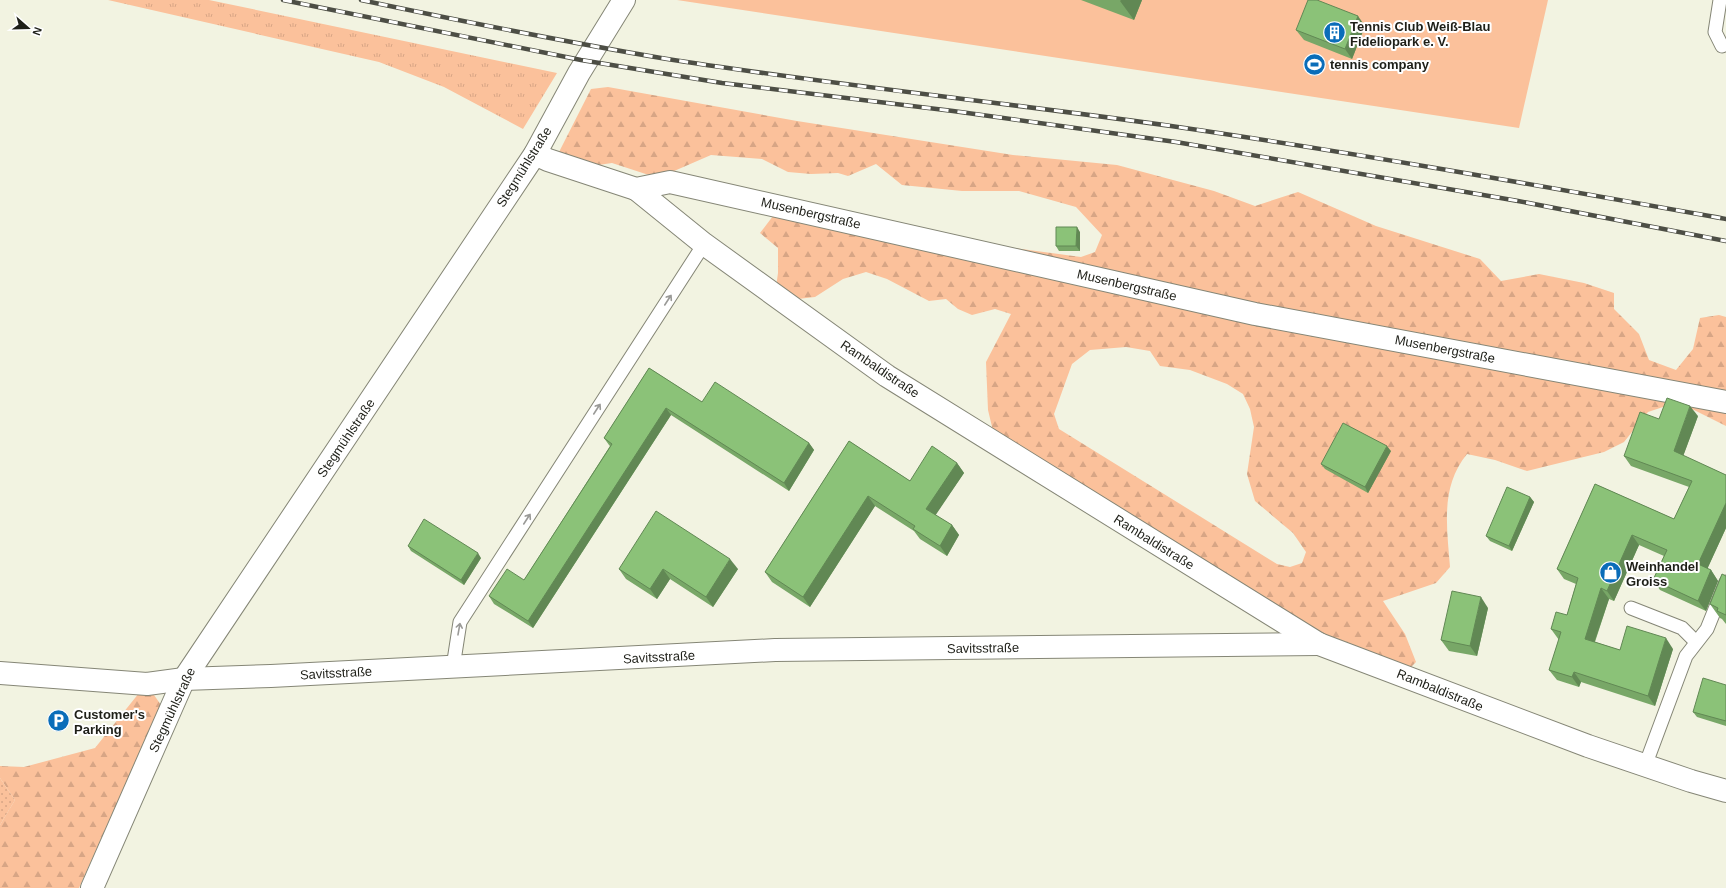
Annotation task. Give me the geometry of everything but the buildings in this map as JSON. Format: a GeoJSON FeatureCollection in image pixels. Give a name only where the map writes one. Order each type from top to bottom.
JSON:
{"type":"FeatureCollection","features":[{"type":"Feature","properties":{"kind":"street","name":"Stegmühlstraße"},"geometry":{"type":"LineString","coordinates":[[92,888],[184,678],[536,154],[579,73],[624,0]]}},
{"type":"Feature","properties":{"kind":"street","name":"Musenbergstraße"},"geometry":{"type":"LineString","coordinates":[[536,154],[548,160],[636,189],[670,182],[1255,314],[1726,402]]}},
{"type":"Feature","properties":{"kind":"street","name":"Rambaldistraße"},"geometry":{"type":"LineString","coordinates":[[636,189],[704,244],[887,376],[1319,644],[1574,741],[1690,782],[1726,791]]}},
{"type":"Feature","properties":{"kind":"street","name":"Savitsstraße"},"geometry":{"type":"LineString","coordinates":[[0,673],[147,684],[184,678],[279,676],[774,650],[1319,644]]}},
{"type":"Feature","properties":{"kind":"lane"},"geometry":{"type":"LineString","coordinates":[[1720,0],[1715,32],[1722,46]]}},
{"type":"Feature","properties":{"kind":"lane"},"geometry":{"type":"LineString","coordinates":[[452,667],[460,622],[704,244]]}},
{"type":"Feature","properties":{"kind":"lane"},"geometry":{"type":"LineString","coordinates":[[1645,766],[1686,656],[1706,629],[1726,582]]}},
{"type":"Feature","properties":{"kind":"lane"},"geometry":{"type":"LineString","coordinates":[[1631,608],[1682,628],[1696,642]]}},
{"type":"Feature","properties":{"kind":"green space"},"geometry":{"type":"Polygon","coordinates":[[[108,0],[209,0],[557,73],[523,129],[444,87],[379,62],[108,0]]]}},
{"type":"Feature","properties":{"kind":"green space","name":"tennis company"},"geometry":{"type":"Polygon","coordinates":[[[677,0],[1548,0],[1519,128],[677,0]]]}},
{"type":"Feature","properties":{"kind":"green space"},"geometry":{"type":"Polygon","coordinates":[[[608,87],[797,121],[1013,155],[1117,165],[1214,191],[1255,206],[1298,192],[1376,226],[1480,259],[1501,281],[1539,274],[1584,283],[1614,293],[1614,309],[1639,334],[1649,360],[1676,370],[1693,349],[1700,318],[1719,315],[1726,317],[1726,426],[1692,409],[1666,406],[1648,412],[1624,442],[1604,452],[1527,471],[1495,460],[1467,454],[1458,467],[1449,494],[1447,522],[1450,567],[1436,583],[1383,601],[1405,634],[1416,662],[1407,671],[1324,635],[994,435],[988,410],[986,362],[1011,314],[995,309],[972,315],[958,309],[946,299],[929,301],[887,279],[866,272],[843,279],[815,297],[789,300],[776,287],[778,273],[778,248],[760,233],[773,216],[1081,257],[1095,252],[1102,235],[1076,207],[1019,191],[962,191],[902,185],[876,164],[848,176],[838,173],[811,174],[788,172],[762,159],[711,155],[658,178],[612,163],[585,167],[559,152],[591,89],[608,87]],[[1126,347],[1090,350],[1072,364],[1054,414],[1059,429],[1277,564],[1290,567],[1302,563],[1306,552],[1293,533],[1255,501],[1247,474],[1254,427],[1250,409],[1243,394],[1227,384],[1190,370],[1160,366],[1150,351],[1126,347]]]}},
{"type":"Feature","properties":{"kind":"green space"},"geometry":{"type":"Polygon","coordinates":[[[139,693],[154,695],[161,705],[79,888],[0,888],[0,825],[15,800],[0,778],[0,766],[24,767],[95,748],[139,693]]]}},
{"type":"Feature","properties":{"kind":"green space"},"geometry":{"type":"Polygon","coordinates":[[[0,778],[15,800],[0,825],[0,778]]]}},
{"type":"Feature","properties":{"kind":"railway"},"geometry":{"type":"LineString","coordinates":[[283,0],[581,60],[722,83],[953,111],[1176,142],[1518,201],[1726,241]]}},
{"type":"Feature","properties":{"kind":"railway"},"geometry":{"type":"LineString","coordinates":[[361,0],[586,45],[661,58],[788,77],[1107,117],[1241,136],[1449,170],[1726,219]]}},
{"type":"Feature","properties":{"kind":"place","name":"Tennis Club Weiß-Blau Fideliopark e. V."},"geometry":{"type":"Point","coordinates":[1334,33]}},
{"type":"Feature","properties":{"kind":"place","name":"tennis company"},"geometry":{"type":"Point","coordinates":[1315,64]}},
{"type":"Feature","properties":{"kind":"place","name":"Weinhandel Groiss"},"geometry":{"type":"Point","coordinates":[1610,573]}},
{"type":"Feature","properties":{"kind":"place","name":"Customer's Parking"},"geometry":{"type":"Point","coordinates":[59,721]}}]}
